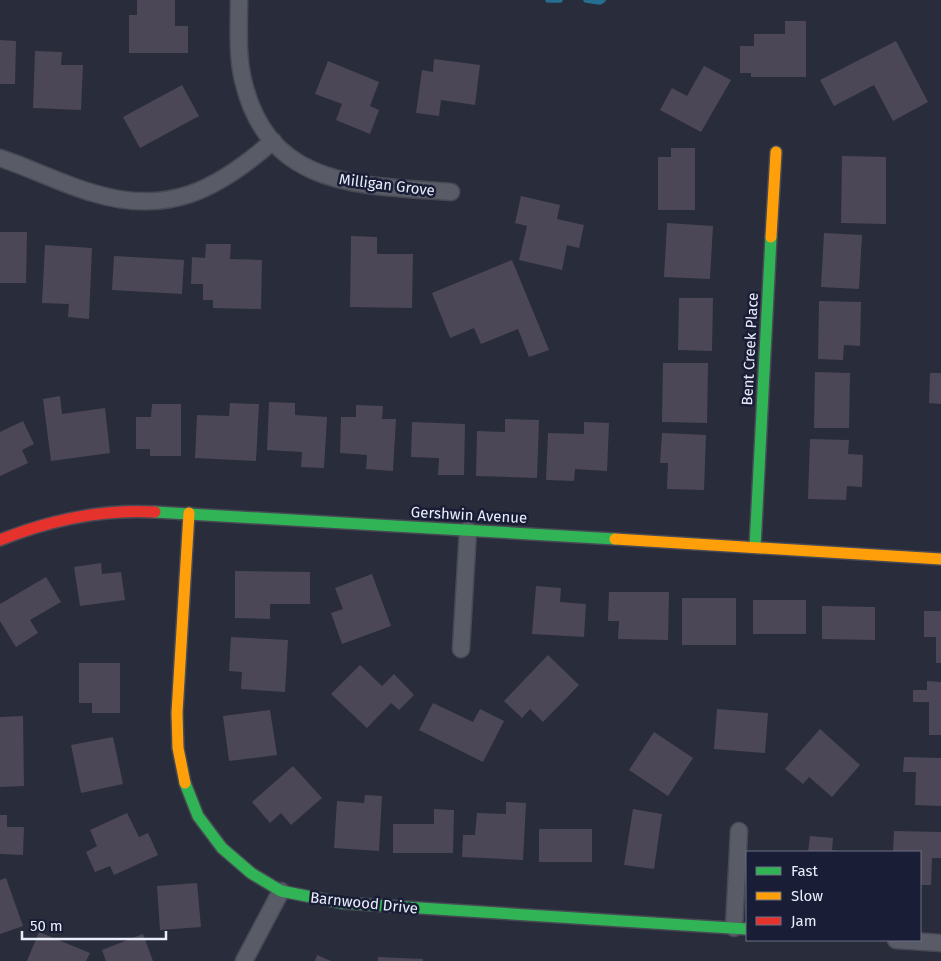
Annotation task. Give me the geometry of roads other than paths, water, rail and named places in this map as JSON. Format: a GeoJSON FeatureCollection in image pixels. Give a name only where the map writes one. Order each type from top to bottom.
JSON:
{"type":"FeatureCollection","features":[{"type":"Feature","properties":{"kind":"street","name":"Milligan Grove"},"geometry":{"type":"LineString","coordinates":[[239,0],[242,79],[258,122],[273,141],[292,158],[314,173],[338,181],[451,192]]}},
{"type":"Feature","properties":{"kind":"street"},"geometry":{"type":"LineString","coordinates":[[0,158],[92,193],[116,199],[142,202],[172,200],[199,192],[244,167],[273,141]]}},
{"type":"Feature","properties":{"kind":"street","name":"Bent Creek Place"},"geometry":{"type":"LineString","coordinates":[[755,547],[776,152]]}},
{"type":"Feature","properties":{"kind":"street","name":"Gershwin Avenue"},"geometry":{"type":"LineString","coordinates":[[0,540],[34,526],[77,515],[126,510],[941,559]]}},
{"type":"Feature","properties":{"kind":"street","name":"Barnwood Drive"},"geometry":{"type":"LineString","coordinates":[[188,513],[177,713],[178,748],[185,785],[198,816],[222,848],[251,873],[281,891],[342,903],[741,928]]}},
{"type":"Feature","properties":{"kind":"street"},"geometry":{"type":"LineString","coordinates":[[461,649],[468,530]]}},
{"type":"Feature","properties":{"kind":"street"},"geometry":{"type":"LineString","coordinates":[[739,831],[741,928]]}},
{"type":"Feature","properties":{"kind":"street"},"geometry":{"type":"LineString","coordinates":[[244,961],[281,891]]}},
{"type":"Feature","properties":{"kind":"street"},"geometry":{"type":"LineString","coordinates":[[918,941],[941,942]]}},
{"type":"Feature","properties":{"kind":"waterway"},"geometry":{"type":"LineString","coordinates":[[548,0],[560,0]]}},
{"type":"Feature","properties":{"kind":"waterway"},"geometry":{"type":"LineString","coordinates":[[586,0],[600,2],[603,0]]}}]}
